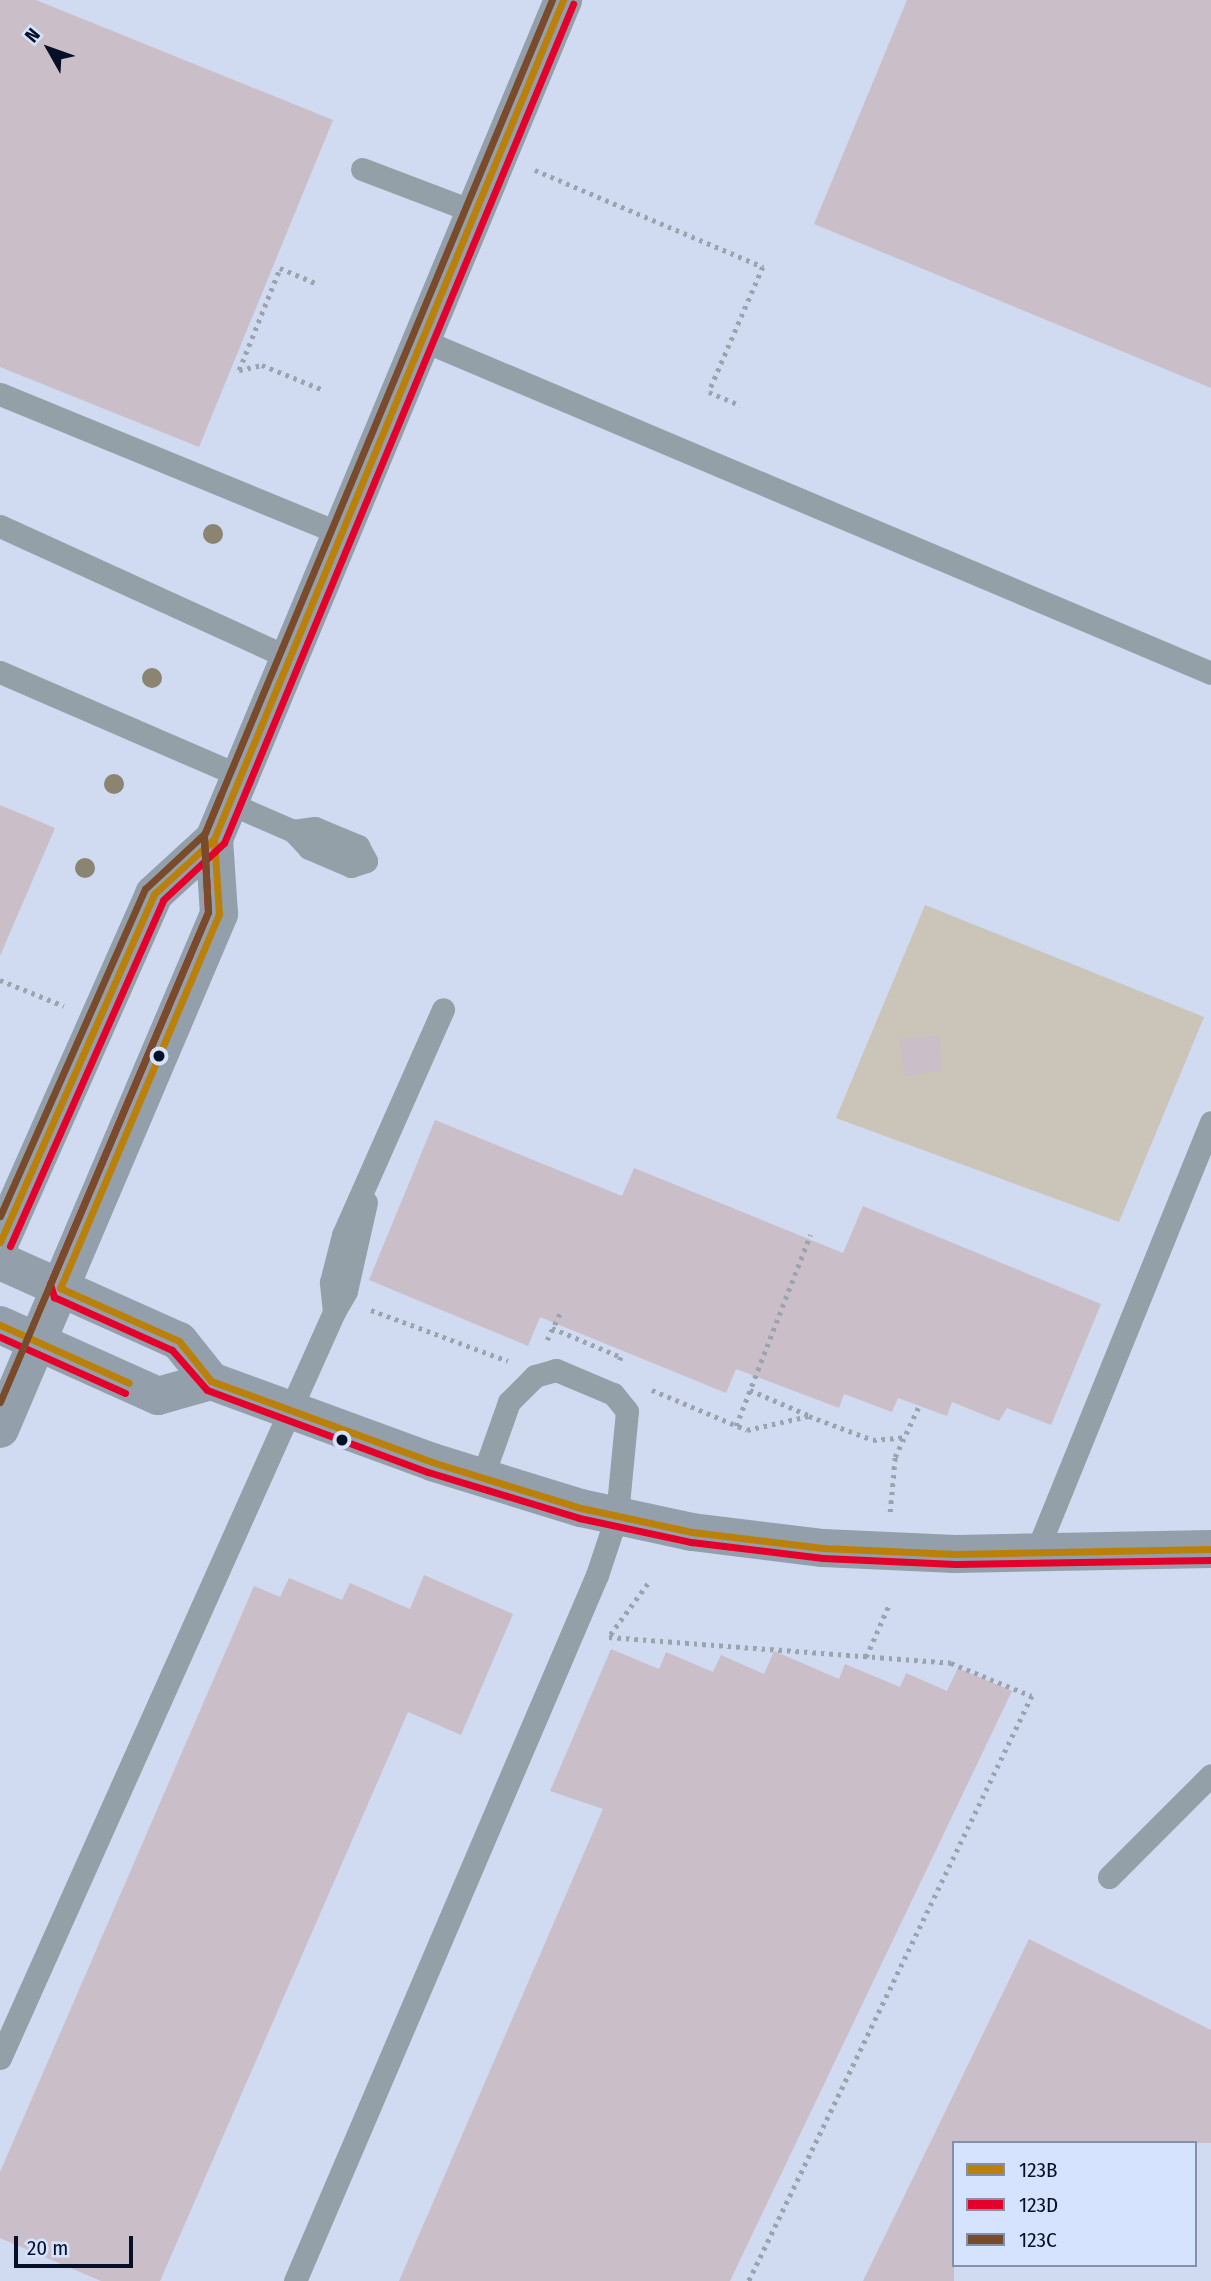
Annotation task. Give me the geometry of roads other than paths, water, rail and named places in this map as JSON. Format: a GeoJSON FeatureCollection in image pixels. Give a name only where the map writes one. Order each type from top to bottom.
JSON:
{"type":"FeatureCollection","features":[{"type":"Feature","properties":{"kind":"main road"},"geometry":{"type":"LineString","coordinates":[[0,1242],[155,894],[214,839],[563,0]]}},
{"type":"Feature","properties":{"kind":"main road"},"geometry":{"type":"LineString","coordinates":[[0,1429],[219,914],[214,839]]}},
{"type":"Feature","properties":{"kind":"main road"},"geometry":{"type":"LineString","coordinates":[[0,1262],[178,1341],[211,1381],[290,1407],[482,1478],[617,1516],[692,1532],[885,1551],[1036,1553],[1211,1549]]}},
{"type":"Feature","properties":{"kind":"main road"},"geometry":{"type":"LineString","coordinates":[[0,1325],[158,1396],[211,1381]]}},
{"type":"Feature","properties":{"kind":"lane"},"geometry":{"type":"LineString","coordinates":[[362,169],[475,212]]}},
{"type":"Feature","properties":{"kind":"lane"},"geometry":{"type":"LineString","coordinates":[[422,340],[1211,673]]}},
{"type":"Feature","properties":{"kind":"lane"},"geometry":{"type":"LineString","coordinates":[[0,394],[342,534]]}},
{"type":"Feature","properties":{"kind":"lane"},"geometry":{"type":"LineString","coordinates":[[0,526],[289,658]]}},
{"type":"Feature","properties":{"kind":"lane"},"geometry":{"type":"LineString","coordinates":[[0,672],[235,789],[293,831]]}},
{"type":"Feature","properties":{"kind":"lane"},"geometry":{"type":"LineString","coordinates":[[0,2058],[290,1407],[346,1291],[364,1229],[366,1191],[443,1009]]}},
{"type":"Feature","properties":{"kind":"lane"},"geometry":{"type":"LineString","coordinates":[[1036,1553],[1211,1122]]}},
{"type":"Feature","properties":{"kind":"lane"},"geometry":{"type":"LineString","coordinates":[[295,2281],[597,1575],[617,1516],[627,1410],[613,1394],[556,1370],[523,1382],[509,1402],[482,1478]]}},
{"type":"Feature","properties":{"kind":"lane"},"geometry":{"type":"LineString","coordinates":[[1110,1877],[1211,1775]]}}]}
